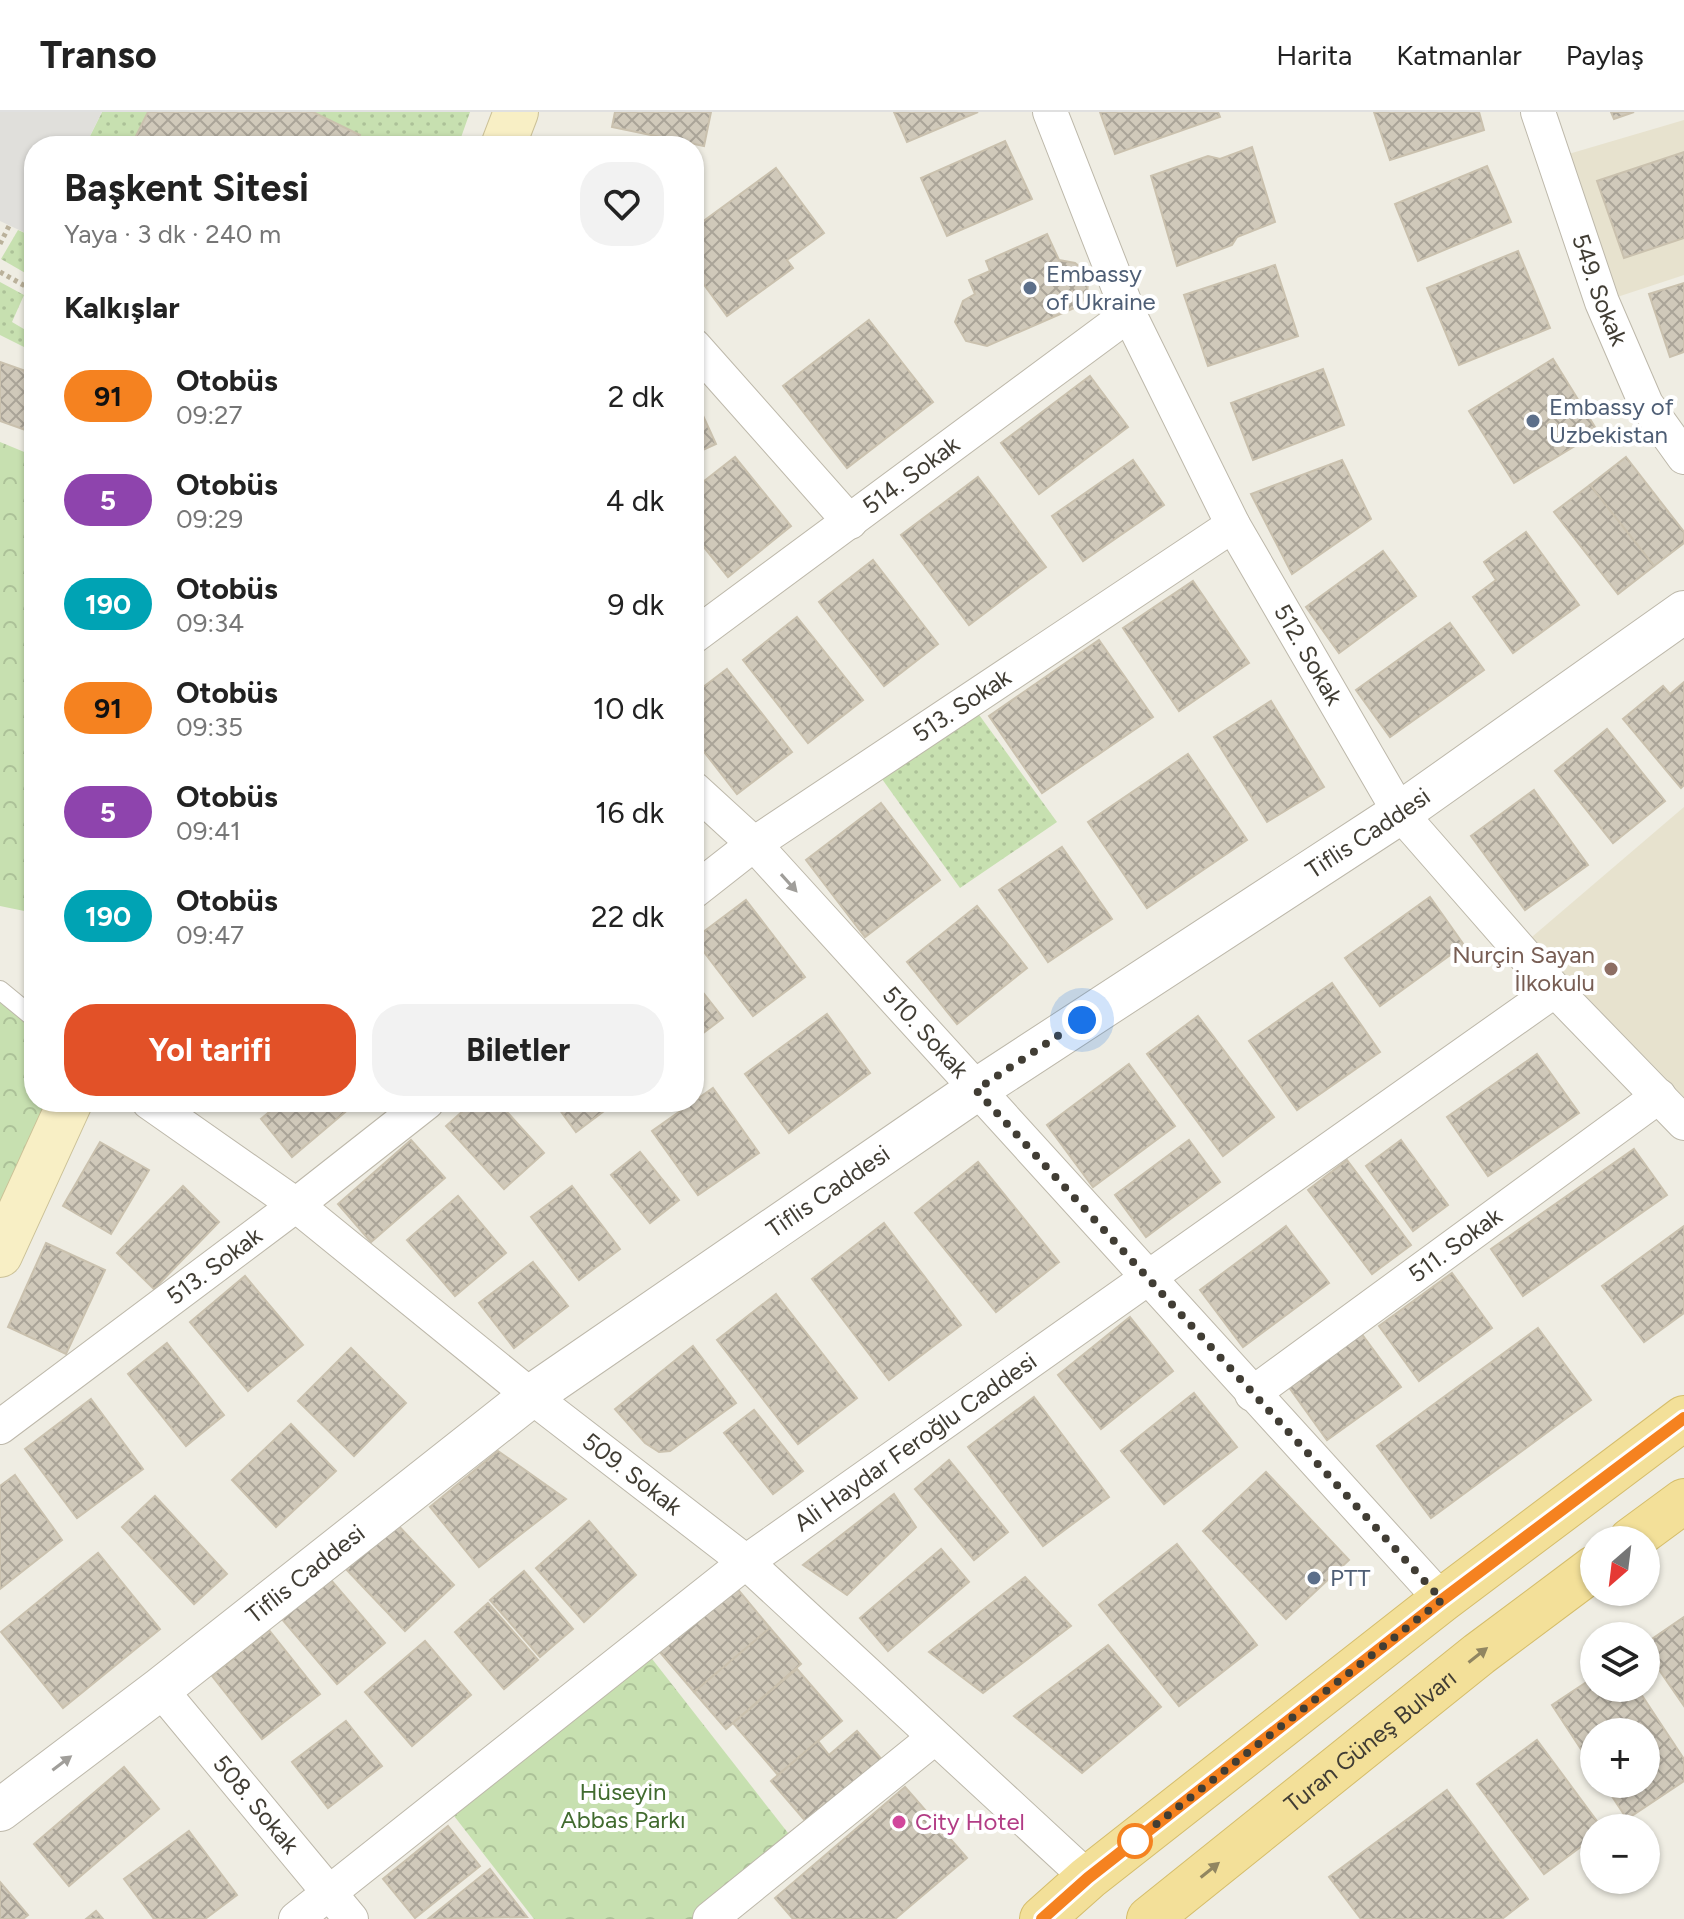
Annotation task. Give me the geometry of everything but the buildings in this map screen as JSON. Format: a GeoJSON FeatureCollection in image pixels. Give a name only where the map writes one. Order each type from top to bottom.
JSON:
{"type":"FeatureCollection","features":[{"type":"Feature","properties":{"kind":"main road"},"geometry":{"type":"LineString","coordinates":[[0,1255],[65,1112]]}},
{"type":"Feature","properties":{"kind":"main road"},"geometry":{"type":"LineString","coordinates":[[1042,1919],[1088,1878],[1442,1600],[1684,1418]]}},
{"type":"Feature","properties":{"kind":"main road"},"geometry":{"type":"LineString","coordinates":[[1650,1526],[1684,1501]]}},
{"type":"Feature","properties":{"kind":"main road","name":"Turan Güneş Bulvarı"},"geometry":{"type":"LineString","coordinates":[[1149,1919],[1479,1654],[1580,1578]]}},
{"type":"Feature","properties":{"kind":"street","name":"512. Sokak"},"geometry":{"type":"LineString","coordinates":[[1050,112],[1129,314],[1233,525],[1400,813],[1555,990],[1684,1123]]}},
{"type":"Feature","properties":{"kind":"street","name":"549. Sokak"},"geometry":{"type":"LineString","coordinates":[[1538,112],[1602,302],[1646,404],[1684,457]]}},
{"type":"Feature","properties":{"kind":"street","name":"514. Sokak"},"geometry":{"type":"LineString","coordinates":[[704,629],[1129,314]]}},
{"type":"Feature","properties":{"kind":"street"},"geometry":{"type":"LineString","coordinates":[[704,357],[850,522]]}},
{"type":"Feature","properties":{"kind":"street","name":"513. Sokak"},"geometry":{"type":"LineString","coordinates":[[704,883],[754,844],[1233,525]]}},
{"type":"Feature","properties":{"kind":"street","name":"Tiflis Caddesi"},"geometry":{"type":"LineString","coordinates":[[0,1810],[160,1689],[531,1396],[976,1090],[1400,813],[1684,612]]}},
{"type":"Feature","properties":{"kind":"street","name":"510. Sokak"},"geometry":{"type":"LineString","coordinates":[[704,798],[754,844],[1442,1600]]}},
{"type":"Feature","properties":{"kind":"street","name":"Ali Haydar Feroğlu Caddesi"},"geometry":{"type":"LineString","coordinates":[[296,1919],[340,1906],[746,1562],[1146,1275],[1555,990]]}},
{"type":"Feature","properties":{"kind":"street","name":"511. Sokak"},"geometry":{"type":"LineString","coordinates":[[1252,1394],[1659,1096]]}},
{"type":"Feature","properties":{"kind":"street","name":"509. Sokak"},"geometry":{"type":"LineString","coordinates":[[163,1112],[296,1205],[531,1396],[746,1562],[1088,1878]]}},
{"type":"Feature","properties":{"kind":"street","name":"513. Sokak"},"geometry":{"type":"LineString","coordinates":[[0,1427],[296,1205],[414,1112]]}},
{"type":"Feature","properties":{"kind":"street","name":"508. Sokak"},"geometry":{"type":"LineString","coordinates":[[160,1689],[340,1906]]}},
{"type":"Feature","properties":{"kind":"street"},"geometry":{"type":"LineString","coordinates":[[710,1919],[934,1738]]}},
{"type":"Feature","properties":{"kind":"lane"},"geometry":{"type":"LineString","coordinates":[[0,990],[24,1010]]}},
{"type":"Feature","properties":{"kind":"path"},"geometry":{"type":"LineString","coordinates":[[0,244],[9,226]]}},
{"type":"Feature","properties":{"kind":"path"},"geometry":{"type":"LineString","coordinates":[[0,272],[24,285]]}},
{"type":"Feature","properties":{"kind":"shaded area"},"geometry":{"type":"Polygon","coordinates":[[[0,112],[102,112],[90,136],[24,136],[24,232],[0,221],[0,112]]]}},
{"type":"Feature","properties":{"kind":"shaded area"},"geometry":{"type":"Polygon","coordinates":[[[1684,120],[1684,275],[1602,302],[1555,158],[1684,120]]]}},
{"type":"Feature","properties":{"kind":"shaded area","name":"Nurçin Sayan İlkokulu"},"geometry":{"type":"Polygon","coordinates":[[[1684,807],[1684,1123],[1519,948],[1684,807]]]}},
{"type":"Feature","properties":{"kind":"green space"},"geometry":{"type":"Polygon","coordinates":[[[102,112],[148,112],[136,136],[90,136],[102,112]]]}},
{"type":"Feature","properties":{"kind":"green space"},"geometry":{"type":"Polygon","coordinates":[[[313,112],[470,112],[462,136],[360,135],[313,112]]]}},
{"type":"Feature","properties":{"kind":"green space"},"geometry":{"type":"Polygon","coordinates":[[[18,230],[24,233],[24,272],[1,259],[18,230]]]}},
{"type":"Feature","properties":{"kind":"green space"},"geometry":{"type":"Polygon","coordinates":[[[0,282],[24,295],[12,322],[24,329],[24,347],[0,335],[0,282]]]}},
{"type":"Feature","properties":{"kind":"green space"},"geometry":{"type":"Polygon","coordinates":[[[0,442],[24,452],[24,911],[0,906],[0,442]]]}},
{"type":"Feature","properties":{"kind":"green space"},"geometry":{"type":"Polygon","coordinates":[[[969,701],[1057,822],[960,888],[872,765],[969,701]]]}},
{"type":"Feature","properties":{"kind":"green space"},"geometry":{"type":"Polygon","coordinates":[[[0,990],[24,1010],[24,1112],[65,1112],[0,1255],[0,990]]]}},
{"type":"Feature","properties":{"kind":"green space","name":"Hüseyin Abbas Parkı"},"geometry":{"type":"Polygon","coordinates":[[[642,1646],[799,1847],[710,1919],[534,1919],[444,1803],[642,1646]]]}},
{"type":"Feature","properties":{"kind":"bus line","name":"91"},"geometry":{"type":"LineString","coordinates":[[1042,1919],[1088,1878],[1418,1619],[1684,1418]]}},
{"type":"Feature","properties":{"kind":"place","name":"Embassy of Ukraine"},"geometry":{"type":"Point","coordinates":[1030,288]}},
{"type":"Feature","properties":{"kind":"place","name":"Embassy of Uzbekistan"},"geometry":{"type":"Point","coordinates":[1533,421]}},
{"type":"Feature","properties":{"kind":"place","name":"Nurçin Sayan İlkokulu"},"geometry":{"type":"Point","coordinates":[1611,969]}},
{"type":"Feature","properties":{"kind":"place","name":"PTT"},"geometry":{"type":"Point","coordinates":[1314,1578]}},
{"type":"Feature","properties":{"kind":"place","name":"City Hotel"},"geometry":{"type":"Point","coordinates":[899,1822]}},
{"type":"Feature","properties":{"kind":"route"},"geometry":{"type":"LineString","coordinates":[[1082,1020],[976,1090],[1442,1600],[1135,1841]]}}]}
